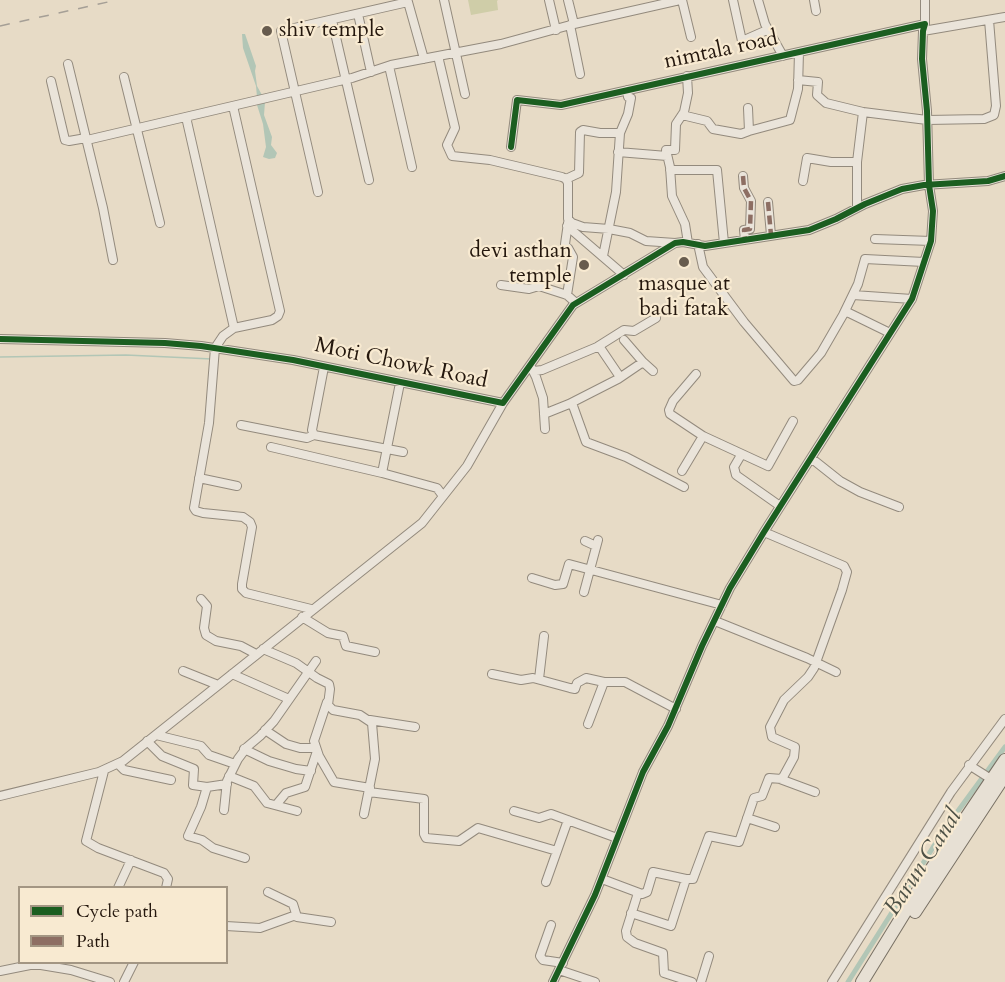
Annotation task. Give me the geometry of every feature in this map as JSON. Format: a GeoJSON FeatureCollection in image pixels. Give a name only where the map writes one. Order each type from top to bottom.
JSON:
{"type":"FeatureCollection","features":[{"type":"Feature","properties":{"kind":"highway"},"geometry":{"type":"LineString","coordinates":[[862,982],[989,777],[1005,760]]}},
{"type":"Feature","properties":{"kind":"highway"},"geometry":{"type":"LineString","coordinates":[[871,982],[967,830],[1005,775]]}},
{"type":"Feature","properties":{"kind":"street"},"geometry":{"type":"LineString","coordinates":[[444,0],[465,94]]}},
{"type":"Feature","properties":{"kind":"street"},"geometry":{"type":"LineString","coordinates":[[549,0],[556,30]]}},
{"type":"Feature","properties":{"kind":"street"},"geometry":{"type":"LineString","coordinates":[[568,0],[580,74]]}},
{"type":"Feature","properties":{"kind":"street"},"geometry":{"type":"LineString","coordinates":[[51,81],[65,140],[69,141],[138,128],[295,92],[389,66],[456,53],[681,0],[691,37]]}},
{"type":"Feature","properties":{"kind":"street"},"geometry":{"type":"LineString","coordinates":[[733,0],[742,41],[767,30]]}},
{"type":"Feature","properties":{"kind":"street"},"geometry":{"type":"LineString","coordinates":[[758,0],[767,30],[783,56]]}},
{"type":"Feature","properties":{"kind":"street"},"geometry":{"type":"LineString","coordinates":[[814,0],[816,11]]}},
{"type":"Feature","properties":{"kind":"street"},"geometry":{"type":"LineString","coordinates":[[553,982],[602,879],[643,772],[676,709],[722,605],[780,506],[912,299],[931,241],[933,211],[929,185],[922,59],[925,0]]}},
{"type":"Feature","properties":{"kind":"street"},"geometry":{"type":"LineString","coordinates":[[318,192],[281,31],[408,2],[424,59]]}},
{"type":"Feature","properties":{"kind":"street"},"geometry":{"type":"LineString","coordinates":[[358,14],[371,72]]}},
{"type":"Feature","properties":{"kind":"street","name":"nimtala road"},"geometry":{"type":"LineString","coordinates":[[511,147],[517,100],[561,105],[887,31],[1005,17]]}},
{"type":"Feature","properties":{"kind":"street"},"geometry":{"type":"LineString","coordinates":[[332,20],[369,180]]}},
{"type":"Feature","properties":{"kind":"street"},"geometry":{"type":"LineString","coordinates":[[798,80],[818,82],[817,96],[825,103],[863,112],[927,120],[984,119],[994,115],[996,106],[989,20]]}},
{"type":"Feature","properties":{"kind":"street"},"geometry":{"type":"LineString","coordinates":[[682,115],[707,121],[713,129],[741,134],[790,120],[798,89],[799,52]]}},
{"type":"Feature","properties":{"kind":"street"},"geometry":{"type":"LineString","coordinates":[[438,56],[455,128],[447,145],[452,156],[490,160],[566,179],[579,173],[580,132],[583,130],[600,133],[620,132]]}},
{"type":"Feature","properties":{"kind":"street"},"geometry":{"type":"LineString","coordinates":[[68,64],[113,260]]}},
{"type":"Feature","properties":{"kind":"street"},"geometry":{"type":"LineString","coordinates":[[389,66],[412,167]]}},
{"type":"Feature","properties":{"kind":"street"},"geometry":{"type":"LineString","coordinates":[[687,76],[688,93],[682,115],[676,124],[675,150],[666,150],[672,195],[685,224],[688,243]]}},
{"type":"Feature","properties":{"kind":"street"},"geometry":{"type":"LineString","coordinates":[[124,77],[160,223]]}},
{"type":"Feature","properties":{"kind":"street"},"geometry":{"type":"LineString","coordinates":[[603,256],[616,192],[620,132],[632,98],[628,97],[627,90]]}},
{"type":"Feature","properties":{"kind":"street"},"geometry":{"type":"LineString","coordinates":[[233,106],[280,311],[278,316],[272,320],[234,328],[223,336],[215,348],[209,423],[193,505],[196,511],[243,518],[250,522],[252,527],[242,584],[246,593],[311,609]]}},
{"type":"Feature","properties":{"kind":"street"},"geometry":{"type":"LineString","coordinates":[[748,108],[749,131]]}},
{"type":"Feature","properties":{"kind":"street"},"geometry":{"type":"LineString","coordinates":[[857,208],[857,162],[863,112]]}},
{"type":"Feature","properties":{"kind":"street"},"geometry":{"type":"LineString","coordinates":[[186,117],[234,328]]}},
{"type":"Feature","properties":{"kind":"street"},"geometry":{"type":"LineString","coordinates":[[618,152],[667,156]]}},
{"type":"Feature","properties":{"kind":"street"},"geometry":{"type":"LineString","coordinates":[[803,181],[807,158],[831,162],[857,162]]}},
{"type":"Feature","properties":{"kind":"street"},"geometry":{"type":"LineString","coordinates":[[670,171],[717,170],[724,243]]}},
{"type":"Feature","properties":{"kind":"street"},"geometry":{"type":"LineString","coordinates":[[743,176],[744,188],[751,201],[750,229],[744,230],[745,240]]}},
{"type":"Feature","properties":{"kind":"street"},"geometry":{"type":"LineString","coordinates":[[568,222],[583,227],[630,233],[646,241],[705,246],[809,230],[902,189],[988,181],[1005,176]]}},
{"type":"Feature","properties":{"kind":"street"},"geometry":{"type":"LineString","coordinates":[[566,179],[568,183],[567,246],[573,257],[567,295]]}},
{"type":"Feature","properties":{"kind":"street"},"geometry":{"type":"LineString","coordinates":[[768,202],[771,235]]}},
{"type":"Feature","properties":{"kind":"street"},"geometry":{"type":"LineString","coordinates":[[568,222],[624,275]]}},
{"type":"Feature","properties":{"kind":"street"},"geometry":{"type":"LineString","coordinates":[[875,239],[931,241]]}},
{"type":"Feature","properties":{"kind":"street","name":"Moti Chowk Road"},"geometry":{"type":"LineString","coordinates":[[0,339],[165,343],[215,348],[503,403],[532,368],[573,305],[675,243]]}},
{"type":"Feature","properties":{"kind":"street"},"geometry":{"type":"LineString","coordinates":[[698,244],[703,267],[744,322],[794,381],[798,380],[821,353],[853,295],[865,259],[924,262]]}},
{"type":"Feature","properties":{"kind":"street"},"geometry":{"type":"LineString","coordinates":[[501,285],[529,289],[538,286],[567,295],[576,303]]}},
{"type":"Feature","properties":{"kind":"street"},"geometry":{"type":"LineString","coordinates":[[853,295],[912,299]]}},
{"type":"Feature","properties":{"kind":"street"},"geometry":{"type":"LineString","coordinates":[[845,311],[890,333]]}},
{"type":"Feature","properties":{"kind":"street"},"geometry":{"type":"LineString","coordinates":[[545,429],[543,398],[532,368],[542,369],[599,345],[624,330],[634,332],[656,318]]}},
{"type":"Feature","properties":{"kind":"street"},"geometry":{"type":"LineString","coordinates":[[624,340],[653,371]]}},
{"type":"Feature","properties":{"kind":"street"},"geometry":{"type":"LineString","coordinates":[[599,345],[620,377]]}},
{"type":"Feature","properties":{"kind":"street"},"geometry":{"type":"LineString","coordinates":[[544,414],[572,403],[643,362]]}},
{"type":"Feature","properties":{"kind":"street"},"geometry":{"type":"LineString","coordinates":[[314,435],[312,430],[324,367]]}},
{"type":"Feature","properties":{"kind":"street"},"geometry":{"type":"LineString","coordinates":[[696,374],[673,400],[669,410],[670,414],[703,436],[741,455],[768,466],[793,421]]}},
{"type":"Feature","properties":{"kind":"street"},"geometry":{"type":"LineString","coordinates":[[382,473],[400,383]]}},
{"type":"Feature","properties":{"kind":"street"},"geometry":{"type":"LineString","coordinates":[[0,796],[104,771],[118,764],[156,735],[311,609],[422,523],[467,466],[503,403]]}},
{"type":"Feature","properties":{"kind":"street"},"geometry":{"type":"LineString","coordinates":[[572,403],[586,442],[626,457],[684,487]]}},
{"type":"Feature","properties":{"kind":"street"},"geometry":{"type":"LineString","coordinates":[[241,425],[307,438],[314,435],[403,452]]}},
{"type":"Feature","properties":{"kind":"street"},"geometry":{"type":"LineString","coordinates":[[682,471],[703,436]]}},
{"type":"Feature","properties":{"kind":"street"},"geometry":{"type":"LineString","coordinates":[[271,447],[437,488],[443,496]]}},
{"type":"Feature","properties":{"kind":"street"},"geometry":{"type":"LineString","coordinates":[[741,455],[735,467],[736,475],[780,506]]}},
{"type":"Feature","properties":{"kind":"street"},"geometry":{"type":"LineString","coordinates":[[811,458],[840,481],[860,492],[899,507]]}},
{"type":"Feature","properties":{"kind":"street"},"geometry":{"type":"LineString","coordinates":[[199,478],[237,486]]}},
{"type":"Feature","properties":{"kind":"street"},"geometry":{"type":"LineString","coordinates":[[764,532],[845,568],[847,572],[816,663],[808,677],[784,700],[770,728],[772,737],[796,750],[787,772],[780,779]]}},
{"type":"Feature","properties":{"kind":"street"},"geometry":{"type":"LineString","coordinates":[[584,592],[597,543],[585,541]]}},
{"type":"Feature","properties":{"kind":"street"},"geometry":{"type":"LineString","coordinates":[[532,578],[561,585],[565,583],[569,564],[722,605]]}},
{"type":"Feature","properties":{"kind":"street"},"geometry":{"type":"LineString","coordinates":[[201,599],[207,606],[204,627],[206,635],[216,641],[241,646],[296,663],[329,684],[327,702],[314,741],[333,782],[424,799],[426,838],[459,841],[478,828],[557,851]]}},
{"type":"Feature","properties":{"kind":"street"},"geometry":{"type":"LineString","coordinates":[[302,617],[328,633],[343,636],[346,646],[375,652]]}},
{"type":"Feature","properties":{"kind":"street"},"geometry":{"type":"LineString","coordinates":[[715,621],[836,672]]}},
{"type":"Feature","properties":{"kind":"street"},"geometry":{"type":"LineString","coordinates":[[539,679],[544,636]]}},
{"type":"Feature","properties":{"kind":"street"},"geometry":{"type":"LineString","coordinates":[[224,810],[228,780],[244,749],[265,730],[316,661]]}},
{"type":"Feature","properties":{"kind":"street"},"geometry":{"type":"LineString","coordinates":[[183,671],[218,685]]}},
{"type":"Feature","properties":{"kind":"street"},"geometry":{"type":"LineString","coordinates":[[232,674],[289,699]]}},
{"type":"Feature","properties":{"kind":"street"},"geometry":{"type":"LineString","coordinates":[[492,674],[521,680],[539,679],[575,689],[577,683],[586,678],[604,682],[625,682],[676,709]]}},
{"type":"Feature","properties":{"kind":"street"},"geometry":{"type":"LineString","coordinates":[[588,723],[604,682]]}},
{"type":"Feature","properties":{"kind":"street"},"geometry":{"type":"LineString","coordinates":[[327,702],[329,708],[333,710],[360,715],[370,720],[415,727]]}},
{"type":"Feature","properties":{"kind":"street"},"geometry":{"type":"LineString","coordinates":[[832,982],[1005,719]]}},
{"type":"Feature","properties":{"kind":"street"},"geometry":{"type":"LineString","coordinates":[[364,814],[375,759],[374,727],[370,720]]}},
{"type":"Feature","properties":{"kind":"street"},"geometry":{"type":"LineString","coordinates":[[265,730],[286,744],[316,749]]}},
{"type":"Feature","properties":{"kind":"street"},"geometry":{"type":"LineString","coordinates":[[156,735],[201,746],[209,755],[235,764]]}},
{"type":"Feature","properties":{"kind":"street"},"geometry":{"type":"LineString","coordinates":[[147,741],[162,756],[192,767],[193,785],[207,787],[228,780],[254,786],[267,802],[297,811]]}},
{"type":"Feature","properties":{"kind":"street"},"geometry":{"type":"LineString","coordinates":[[244,749],[269,761],[311,771]]}},
{"type":"Feature","properties":{"kind":"street"},"geometry":{"type":"LineString","coordinates":[[276,805],[286,794],[305,787],[316,749]]}},
{"type":"Feature","properties":{"kind":"street"},"geometry":{"type":"LineString","coordinates":[[118,764],[124,770],[171,780]]}},
{"type":"Feature","properties":{"kind":"street"},"geometry":{"type":"LineString","coordinates":[[972,766],[989,777]]}},
{"type":"Feature","properties":{"kind":"street"},"geometry":{"type":"LineString","coordinates":[[104,771],[86,841],[98,848],[164,873],[168,879],[166,886]]}},
{"type":"Feature","properties":{"kind":"street"},"geometry":{"type":"LineString","coordinates":[[602,879],[638,893],[646,892],[653,872],[693,879],[709,836],[739,842],[754,798],[762,796],[769,778],[780,779],[815,792]]}},
{"type":"Feature","properties":{"kind":"street"},"geometry":{"type":"LineString","coordinates":[[207,787],[188,836],[202,840],[213,848],[245,858]]}},
{"type":"Feature","properties":{"kind":"street"},"geometry":{"type":"LineString","coordinates":[[514,811],[536,818],[551,814],[617,838]]}},
{"type":"Feature","properties":{"kind":"street"},"geometry":{"type":"LineString","coordinates":[[747,818],[775,828]]}},
{"type":"Feature","properties":{"kind":"street"},"geometry":{"type":"LineString","coordinates":[[546,882],[568,820]]}},
{"type":"Feature","properties":{"kind":"street"},"geometry":{"type":"LineString","coordinates":[[119,886],[131,860]]}},
{"type":"Feature","properties":{"kind":"street"},"geometry":{"type":"LineString","coordinates":[[631,913],[671,926],[686,879]]}},
{"type":"Feature","properties":{"kind":"street"},"geometry":{"type":"LineString","coordinates":[[267,892],[293,904],[296,915],[300,919],[331,922]]}},
{"type":"Feature","properties":{"kind":"street"},"geometry":{"type":"LineString","coordinates":[[638,893],[626,931],[627,937],[634,943],[663,953],[663,970],[671,979],[692,982]]}},
{"type":"Feature","properties":{"kind":"street"},"geometry":{"type":"LineString","coordinates":[[228,926],[260,928],[296,915]]}},
{"type":"Feature","properties":{"kind":"street"},"geometry":{"type":"LineString","coordinates":[[550,925],[540,956],[543,960],[595,982]]}},
{"type":"Feature","properties":{"kind":"street"},"geometry":{"type":"LineString","coordinates":[[701,982],[709,956]]}},
{"type":"Feature","properties":{"kind":"street"},"geometry":{"type":"LineString","coordinates":[[124,982],[133,964]]}},
{"type":"Feature","properties":{"kind":"street"},"geometry":{"type":"LineString","coordinates":[[0,971],[41,965],[71,970],[110,982]]}},
{"type":"Feature","properties":{"kind":"shaded area"},"geometry":{"type":"Polygon","coordinates":[[[468,0],[498,0],[498,10],[471,15],[468,0]]]}},
{"type":"Feature","properties":{"kind":"shaded area"},"geometry":{"type":"Polygon","coordinates":[[[242,34],[245,34],[256,66],[257,86],[262,95],[257,97],[256,86],[243,48],[242,34]]]}},
{"type":"Feature","properties":{"kind":"shaded area"},"geometry":{"type":"Polygon","coordinates":[[[265,102],[264,115],[272,137],[271,145],[277,153],[275,158],[269,159],[263,157],[266,147],[263,124],[257,105],[265,102]]]}},
{"type":"Feature","properties":{"kind":"waterway"},"geometry":{"type":"LineString","coordinates":[[0,357],[126,355],[212,359]]}},
{"type":"Feature","properties":{"kind":"waterway","name":"Barun Canal"},"geometry":{"type":"LineString","coordinates":[[848,982],[944,830],[1005,747]]}},
{"type":"Feature","properties":{"kind":"railway"},"geometry":{"type":"LineString","coordinates":[[0,26],[117,0]]}},
{"type":"Feature","properties":{"kind":"marked path"},"geometry":{"type":"LineString","coordinates":[[743,176],[744,188],[751,201],[750,229],[744,230],[745,240]]}},
{"type":"Feature","properties":{"kind":"marked path"},"geometry":{"type":"LineString","coordinates":[[768,202],[771,235]]}},
{"type":"Feature","properties":{"kind":"cycle path"},"geometry":{"type":"LineString","coordinates":[[511,147],[517,100],[561,105],[925,24],[922,59],[927,111],[929,185],[933,211],[931,241],[912,299],[730,588],[668,726],[643,772],[595,895],[553,982]]}},
{"type":"Feature","properties":{"kind":"cycle path"},"geometry":{"type":"LineString","coordinates":[[0,339],[201,346],[293,360],[503,403],[573,305],[675,243],[705,246],[809,230],[902,189],[924,185],[988,181],[1005,176]]}},
{"type":"Feature","properties":{"kind":"place","name":"shiv temple"},"geometry":{"type":"Point","coordinates":[267,31]}},
{"type":"Feature","properties":{"kind":"place","name":"masque at badi fatak"},"geometry":{"type":"Point","coordinates":[684,262]}},
{"type":"Feature","properties":{"kind":"place","name":"devi asthan temple"},"geometry":{"type":"Point","coordinates":[584,265]}}]}
